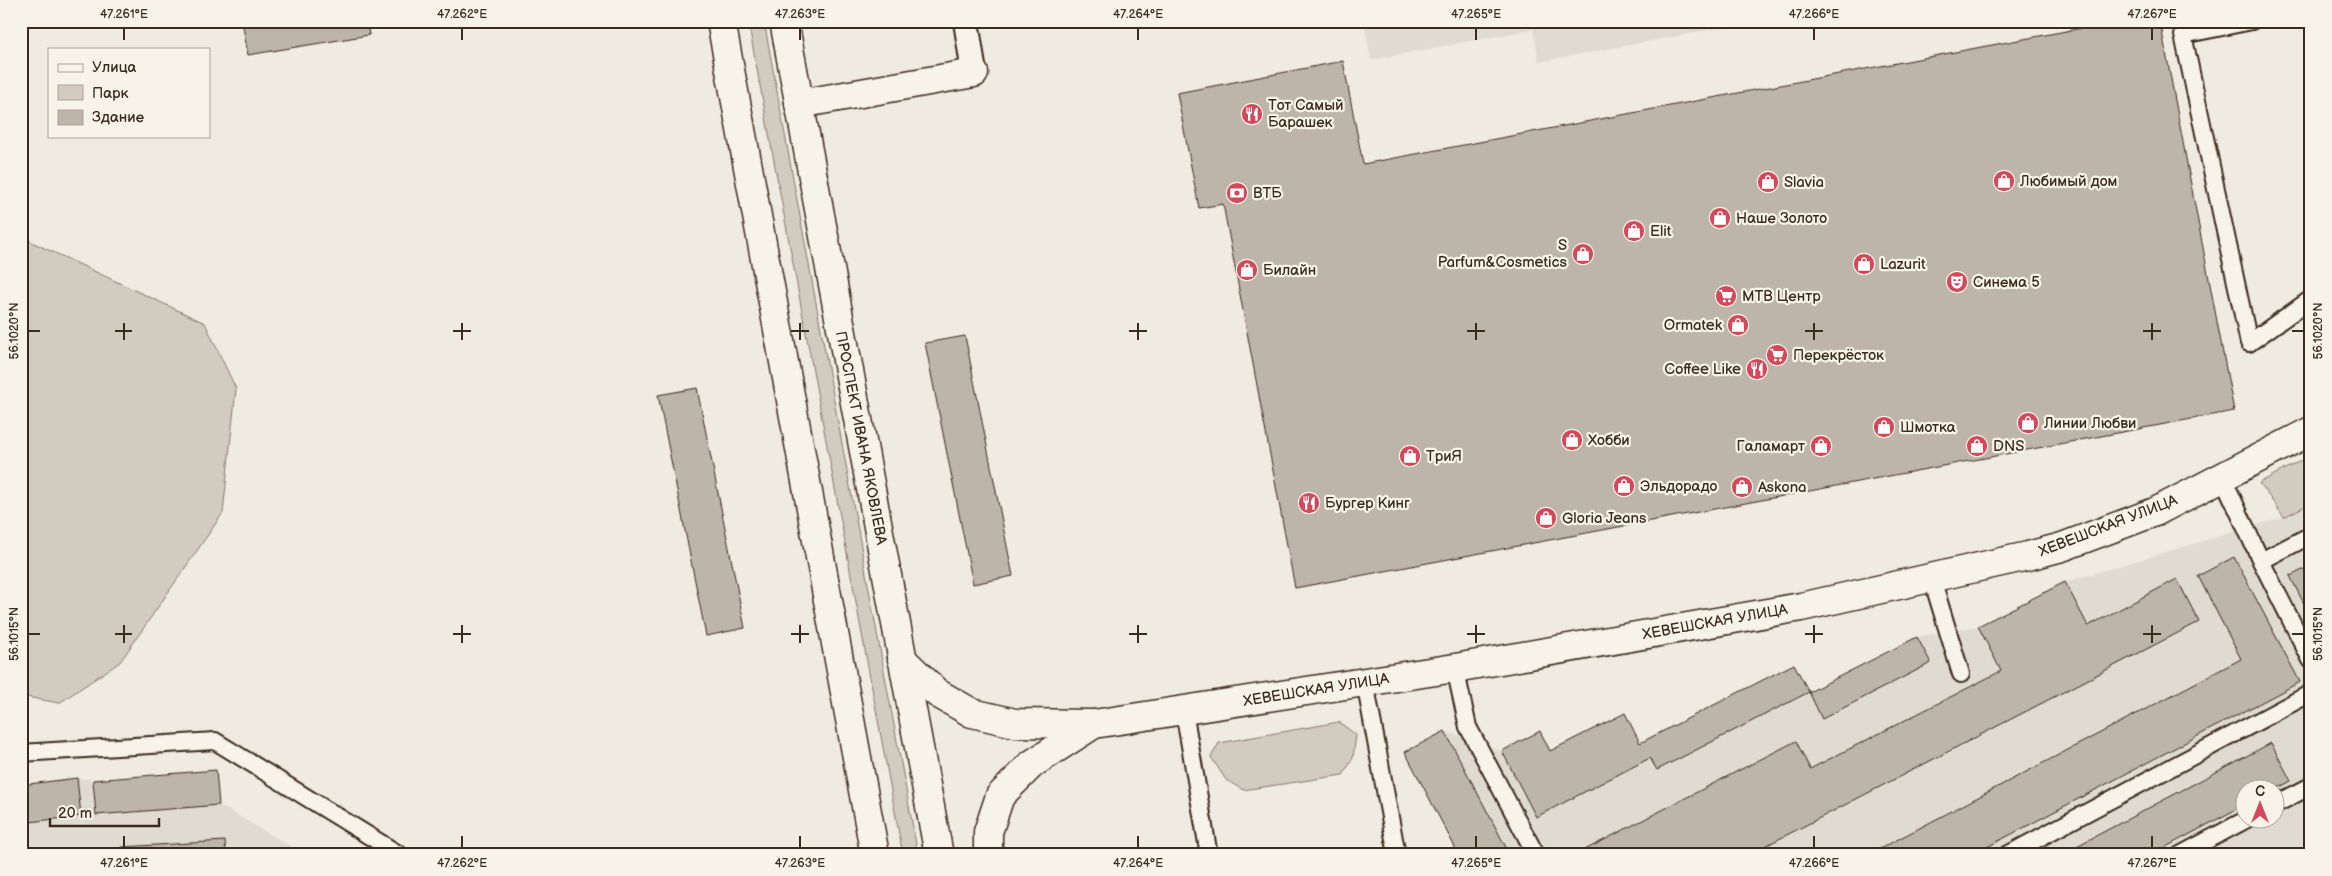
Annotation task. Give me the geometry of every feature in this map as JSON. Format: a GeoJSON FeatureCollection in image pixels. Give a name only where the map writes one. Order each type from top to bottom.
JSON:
{"type":"FeatureCollection","features":[{"type":"Feature","properties":{"kind":"street"},"geometry":{"type":"LineString","coordinates":[[721,21],[875,855]]}},
{"type":"Feature","properties":{"kind":"street","name":"ПРОСПЕКТ ИВАНА ЯКОВЛЕВА"},"geometry":{"type":"LineString","coordinates":[[784,21],[939,855]]}},
{"type":"Feature","properties":{"kind":"street"},"geometry":{"type":"LineString","coordinates":[[799,104],[974,73],[966,21]]}},
{"type":"Feature","properties":{"kind":"street","name":"ХЕВЕШСКАЯ УЛИЦА"},"geometry":{"type":"LineString","coordinates":[[902,659],[938,693],[972,713],[1015,723],[1094,724],[1455,668],[1801,606],[1932,579],[2062,547],[2155,512],[2311,431]]}},
{"type":"Feature","properties":{"kind":"street"},"geometry":{"type":"LineString","coordinates":[[988,855],[988,832],[1000,796],[1032,764],[1094,724]]}},
{"type":"Feature","properties":{"kind":"lane"},"geometry":{"type":"LineString","coordinates":[[2252,21],[2183,35],[2249,343],[2309,304]]}},
{"type":"Feature","properties":{"kind":"lane"},"geometry":{"type":"LineString","coordinates":[[2223,478],[2261,561],[2311,660]]}},
{"type":"Feature","properties":{"kind":"lane"},"geometry":{"type":"LineString","coordinates":[[2261,561],[2311,535]]}},
{"type":"Feature","properties":{"kind":"lane"},"geometry":{"type":"LineString","coordinates":[[1932,579],[1961,674]]}},
{"type":"Feature","properties":{"kind":"lane"},"geometry":{"type":"LineString","coordinates":[[1455,668],[1468,727],[1536,855]]}},
{"type":"Feature","properties":{"kind":"lane"},"geometry":{"type":"LineString","coordinates":[[1366,682],[1397,855]]}},
{"type":"Feature","properties":{"kind":"lane"},"geometry":{"type":"LineString","coordinates":[[2007,855],[2311,693]]}},
{"type":"Feature","properties":{"kind":"lane"},"geometry":{"type":"LineString","coordinates":[[1184,711],[1209,855]]}},
{"type":"Feature","properties":{"kind":"lane"},"geometry":{"type":"LineString","coordinates":[[21,753],[215,741],[400,855]]}},
{"type":"Feature","properties":{"kind":"lane"},"geometry":{"type":"LineString","coordinates":[[2284,800],[2311,786]]}},
{"type":"Feature","properties":{"kind":"lane"},"geometry":{"type":"LineString","coordinates":[[2180,855],[2234,826]]}},
{"type":"Feature","properties":{"kind":"shaded area"},"geometry":{"type":"Polygon","coordinates":[[[1364,21],[1757,21],[1539,62],[1533,29],[1371,60],[1364,21]]]}},
{"type":"Feature","properties":{"kind":"shaded area"},"geometry":{"type":"Polygon","coordinates":[[[2311,503],[2311,855],[1459,855],[1405,752],[1445,731],[1502,751],[1540,731],[1551,751],[1625,713],[1640,742],[1794,664],[1809,692],[1917,637],[1978,626],[2065,582],[2284,517],[2311,503]]]}},
{"type":"Feature","properties":{"kind":"shaded area"},"geometry":{"type":"Polygon","coordinates":[[[216,770],[219,805],[306,855],[21,855],[21,785],[77,778],[93,780],[216,770]]]}},
{"type":"Feature","properties":{"kind":"green space"},"geometry":{"type":"Polygon","coordinates":[[[748,21],[764,21],[918,855],[903,855],[748,21]]]}},
{"type":"Feature","properties":{"kind":"green space"},"geometry":{"type":"Polygon","coordinates":[[[21,237],[205,323],[236,389],[223,513],[120,662],[59,703],[21,696],[21,237]]]}},
{"type":"Feature","properties":{"kind":"green space"},"geometry":{"type":"Polygon","coordinates":[[[2311,455],[2311,503],[2284,517],[2259,483],[2311,455]]]}},
{"type":"Feature","properties":{"kind":"green space"},"geometry":{"type":"Polygon","coordinates":[[[1339,722],[1356,735],[1353,758],[1343,775],[1243,790],[1226,780],[1211,757],[1219,743],[1339,722]]]}},
{"type":"Feature","properties":{"kind":"building"},"geometry":{"type":"Polygon","coordinates":[[[242,21],[367,21],[369,35],[248,55],[242,21]]]}},
{"type":"Feature","properties":{"kind":"building","name":"МТВ Центр"},"geometry":{"type":"Polygon","coordinates":[[[2119,21],[2160,21],[2234,411],[1295,588],[1223,204],[1199,208],[1177,93],[1343,61],[1363,164],[2119,21]]]}},
{"type":"Feature","properties":{"kind":"building"},"geometry":{"type":"Polygon","coordinates":[[[965,336],[1013,576],[973,584],[925,343],[965,336]]]}},
{"type":"Feature","properties":{"kind":"building"},"geometry":{"type":"Polygon","coordinates":[[[697,388],[745,628],[706,636],[658,395],[697,388]]]}},
{"type":"Feature","properties":{"kind":"building"},"geometry":{"type":"Polygon","coordinates":[[[2234,557],[2300,682],[1972,855],[1868,855],[2241,659],[2198,576],[2234,557]]]}},
{"type":"Feature","properties":{"kind":"building"},"geometry":{"type":"Polygon","coordinates":[[[2311,566],[2311,618],[2290,576],[2311,566]]]}},
{"type":"Feature","properties":{"kind":"building"},"geometry":{"type":"Polygon","coordinates":[[[2177,579],[2199,622],[1748,855],[1575,855],[1796,741],[1810,769],[2001,671],[1978,626],[2065,582],[2088,626],[2177,579]]]}},
{"type":"Feature","properties":{"kind":"building"},"geometry":{"type":"Polygon","coordinates":[[[1917,637],[1931,663],[1822,719],[1809,692],[1917,637]]]}},
{"type":"Feature","properties":{"kind":"building"},"geometry":{"type":"Polygon","coordinates":[[[1794,664],[1809,692],[1657,770],[1650,758],[1536,817],[1502,751],[1540,731],[1550,751],[1625,713],[1640,743],[1794,664]]]}},
{"type":"Feature","properties":{"kind":"building"},"geometry":{"type":"Polygon","coordinates":[[[1445,731],[1510,855],[1459,855],[1405,752],[1445,731]]]}},
{"type":"Feature","properties":{"kind":"building"},"geometry":{"type":"Polygon","coordinates":[[[2271,743],[2291,781],[2284,785],[2284,778],[2234,778],[2234,810],[2151,855],[2060,855],[2271,743]]]}},
{"type":"Feature","properties":{"kind":"building"},"geometry":{"type":"Polygon","coordinates":[[[216,770],[219,805],[96,815],[93,780],[216,770]]]}},
{"type":"Feature","properties":{"kind":"building"},"geometry":{"type":"Polygon","coordinates":[[[77,778],[81,816],[21,823],[21,785],[77,778]]]}},
{"type":"Feature","properties":{"kind":"building"},"geometry":{"type":"Polygon","coordinates":[[[225,841],[226,855],[123,855],[121,847],[225,841]]]}},
{"type":"Feature","properties":{"kind":"building"},"geometry":{"type":"Polygon","coordinates":[[[77,848],[80,855],[60,855],[77,848]]]}},
{"type":"Feature","properties":{"kind":"place","name":"Тот Самый Барашек"},"geometry":{"type":"Point","coordinates":[1252,114]}},
{"type":"Feature","properties":{"kind":"place","name":"Любимый дом"},"geometry":{"type":"Point","coordinates":[2004,181]}},
{"type":"Feature","properties":{"kind":"place","name":"Slavia"},"geometry":{"type":"Point","coordinates":[1768,182]}},
{"type":"Feature","properties":{"kind":"place","name":"ВТБ"},"geometry":{"type":"Point","coordinates":[1237,193]}},
{"type":"Feature","properties":{"kind":"place","name":"Наше Золото"},"geometry":{"type":"Point","coordinates":[1720,218]}},
{"type":"Feature","properties":{"kind":"place","name":"Elit"},"geometry":{"type":"Point","coordinates":[1634,231]}},
{"type":"Feature","properties":{"kind":"place","name":"S Parfum&Cosmetics"},"geometry":{"type":"Point","coordinates":[1583,254]}},
{"type":"Feature","properties":{"kind":"place","name":"Lazurit"},"geometry":{"type":"Point","coordinates":[1864,264]}},
{"type":"Feature","properties":{"kind":"place","name":"Билайн"},"geometry":{"type":"Point","coordinates":[1247,270]}},
{"type":"Feature","properties":{"kind":"place","name":"Синема 5"},"geometry":{"type":"Point","coordinates":[1957,282]}},
{"type":"Feature","properties":{"kind":"place","name":"МТВ Центр"},"geometry":{"type":"Point","coordinates":[1726,296]}},
{"type":"Feature","properties":{"kind":"place","name":"Ormatek"},"geometry":{"type":"Point","coordinates":[1738,325]}},
{"type":"Feature","properties":{"kind":"place","name":"Перекрёсток"},"geometry":{"type":"Point","coordinates":[1777,355]}},
{"type":"Feature","properties":{"kind":"place","name":"Coffee Like"},"geometry":{"type":"Point","coordinates":[1757,369]}},
{"type":"Feature","properties":{"kind":"place","name":"Линии Любви"},"geometry":{"type":"Point","coordinates":[2028,423]}},
{"type":"Feature","properties":{"kind":"place","name":"Шмотка"},"geometry":{"type":"Point","coordinates":[1884,427]}},
{"type":"Feature","properties":{"kind":"place","name":"Хобби"},"geometry":{"type":"Point","coordinates":[1572,440]}},
{"type":"Feature","properties":{"kind":"place","name":"Галамарт"},"geometry":{"type":"Point","coordinates":[1821,446]}},
{"type":"Feature","properties":{"kind":"place","name":"DNS"},"geometry":{"type":"Point","coordinates":[1977,446]}},
{"type":"Feature","properties":{"kind":"place","name":"ТриЯ"},"geometry":{"type":"Point","coordinates":[1410,456]}},
{"type":"Feature","properties":{"kind":"place","name":"Эльдорадо"},"geometry":{"type":"Point","coordinates":[1624,486]}},
{"type":"Feature","properties":{"kind":"place","name":"Askona"},"geometry":{"type":"Point","coordinates":[1742,487]}},
{"type":"Feature","properties":{"kind":"place","name":"Бургер Кинг"},"geometry":{"type":"Point","coordinates":[1309,503]}},
{"type":"Feature","properties":{"kind":"place","name":"Gloria Jeans"},"geometry":{"type":"Point","coordinates":[1546,518]}}]}
